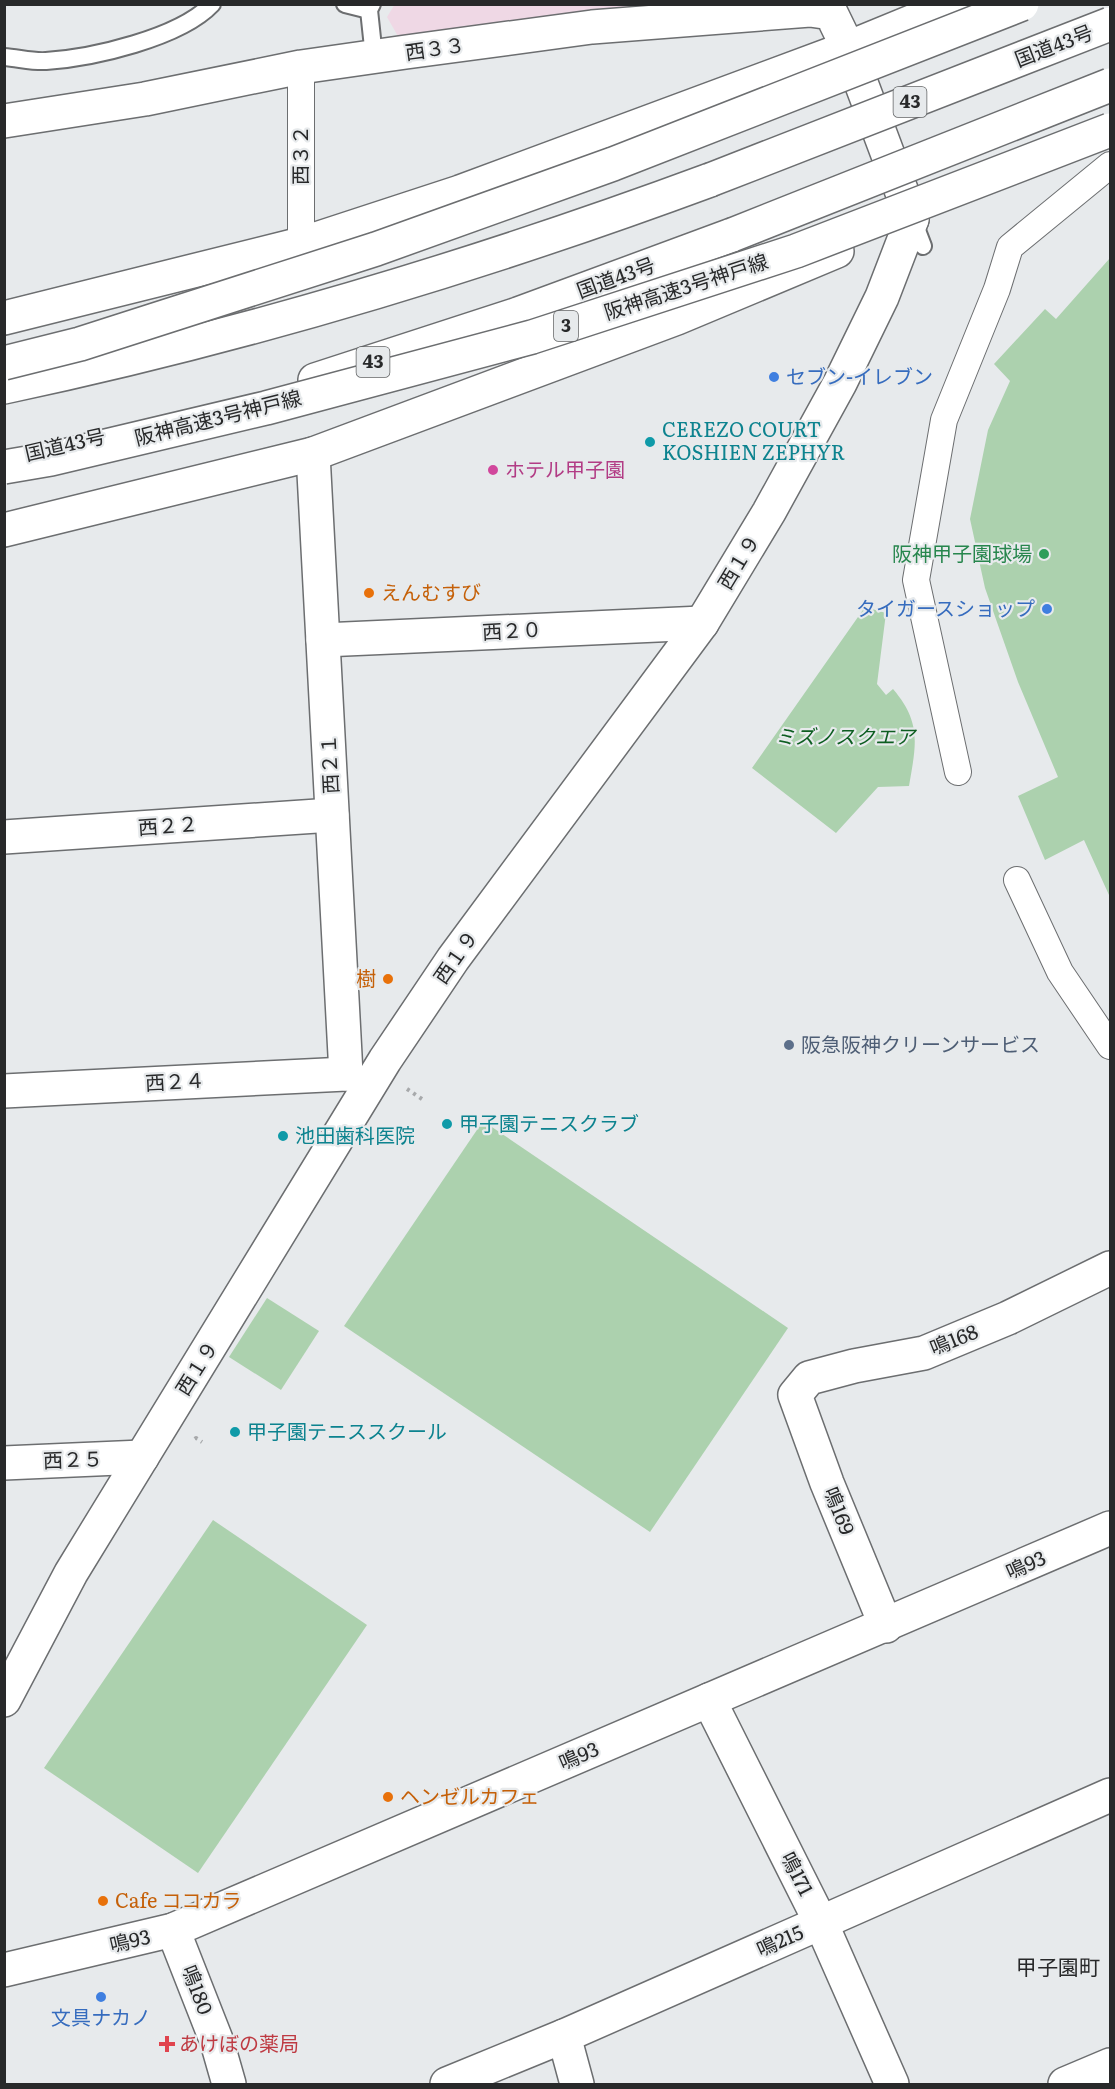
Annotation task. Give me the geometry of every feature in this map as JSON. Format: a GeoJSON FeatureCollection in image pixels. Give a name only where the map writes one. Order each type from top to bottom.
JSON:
{"type":"FeatureCollection","features":[{"type":"Feature","properties":{"kind":"main road"},"geometry":{"type":"LineString","coordinates":[[4,318],[301,244],[460,192],[848,48],[955,4]]}},
{"type":"Feature","properties":{"kind":"main road"},"geometry":{"type":"LineString","coordinates":[[4,363],[80,344],[387,245],[613,164],[1022,4]]}},
{"type":"Feature","properties":{"kind":"main road","name":"西３３"},"geometry":{"type":"LineString","coordinates":[[4,121],[145,99],[301,67],[592,27],[810,10],[831,13],[848,48]]}},
{"type":"Feature","properties":{"kind":"main road","name":"国道43号"},"geometry":{"type":"LineString","coordinates":[[4,387],[182,345],[412,281],[590,224],[710,180],[1110,24]]}},
{"type":"Feature","properties":{"kind":"main road"},"geometry":{"type":"LineString","coordinates":[[848,48],[918,233]]}},
{"type":"Feature","properties":{"kind":"main road","name":"国道43号"},"geometry":{"type":"LineString","coordinates":[[4,459],[106,436],[333,374],[518,314],[732,235],[1110,85]]}},
{"type":"Feature","properties":{"kind":"main road","name":"阪神高速3号神戸線"},"geometry":{"type":"LineString","coordinates":[[4,467],[51,459],[266,408],[532,337],[796,251],[1110,130]]}},
{"type":"Feature","properties":{"kind":"main road"},"geometry":{"type":"LineString","coordinates":[[4,530],[313,454],[678,318],[918,233],[997,179],[1110,136]]}},
{"type":"Feature","properties":{"kind":"main road","name":"西１９"},"geometry":{"type":"LineString","coordinates":[[4,1700],[71,1574],[142,1457],[355,1085],[385,1060],[453,959],[702,623],[769,512],[918,233]]}},
{"type":"Feature","properties":{"kind":"main road","name":"西２１"},"geometry":{"type":"LineString","coordinates":[[313,454],[332,815],[355,1085]]}},
{"type":"Feature","properties":{"kind":"main road","name":"西２０"},"geometry":{"type":"LineString","coordinates":[[323,640],[702,623]]}},
{"type":"Feature","properties":{"kind":"main road","name":"西２２"},"geometry":{"type":"LineString","coordinates":[[4,837],[332,815]]}},
{"type":"Feature","properties":{"kind":"main road","name":"西２４"},"geometry":{"type":"LineString","coordinates":[[4,1091],[355,1085]]}},
{"type":"Feature","properties":{"kind":"main road","name":"鳴168"},"geometry":{"type":"LineString","coordinates":[[795,1395],[809,1378],[854,1366],[924,1353],[1008,1318],[1110,1268]]}},
{"type":"Feature","properties":{"kind":"main road","name":"鳴169"},"geometry":{"type":"LineString","coordinates":[[795,1395],[827,1483],[886,1626]]}},
{"type":"Feature","properties":{"kind":"main road","name":"西２５"},"geometry":{"type":"LineString","coordinates":[[4,1462],[142,1457]]}},
{"type":"Feature","properties":{"kind":"main road","name":"鳴93"},"geometry":{"type":"LineString","coordinates":[[4,1970],[173,1930],[1110,1528]]}},
{"type":"Feature","properties":{"kind":"main road","name":"鳴171"},"geometry":{"type":"LineString","coordinates":[[709,1700],[821,1923],[892,2085]]}},
{"type":"Feature","properties":{"kind":"main road","name":"鳴215"},"geometry":{"type":"LineString","coordinates":[[447,2085],[564,2036],[1110,1795]]}},
{"type":"Feature","properties":{"kind":"main road","name":"鳴180"},"geometry":{"type":"LineString","coordinates":[[173,1930],[217,2042],[230,2085]]}},
{"type":"Feature","properties":{"kind":"main road"},"geometry":{"type":"LineString","coordinates":[[564,2036],[577,2085]]}},
{"type":"Feature","properties":{"kind":"main road"},"geometry":{"type":"LineString","coordinates":[[1065,2085],[1110,2065]]}},
{"type":"Feature","properties":{"kind":"street","name":"西３２"},"geometry":{"type":"LineString","coordinates":[[301,67],[301,244]]}},
{"type":"Feature","properties":{"kind":"street"},"geometry":{"type":"LineString","coordinates":[[958,772],[916,580],[944,420],[998,289],[1010,247],[1110,165]]}},
{"type":"Feature","properties":{"kind":"street"},"geometry":{"type":"LineString","coordinates":[[1017,880],[1060,972],[1110,1046]]}},
{"type":"Feature","properties":{"kind":"lane"},"geometry":{"type":"LineString","coordinates":[[4,57],[45,62],[108,51],[159,37],[204,14],[212,4]]}},
{"type":"Feature","properties":{"kind":"lane"},"geometry":{"type":"LineString","coordinates":[[345,4],[370,7],[374,57]]}},
{"type":"Feature","properties":{"kind":"shaded area"},"geometry":{"type":"Polygon","coordinates":[[[395,4],[701,5],[399,38],[387,17],[395,4]]]}},
{"type":"Feature","properties":{"kind":"green space","name":"阪神甲子園球場"},"geometry":{"type":"Polygon","coordinates":[[[1110,258],[1109,895],[1084,840],[1045,860],[1018,796],[1058,777],[1018,682],[985,588],[970,519],[988,430],[1010,381],[994,364],[1045,309],[1056,319],[1110,258]]]}},
{"type":"Feature","properties":{"kind":"green space","name":"ミズノスクエア"},"geometry":{"type":"Polygon","coordinates":[[[865,607],[886,613],[877,684],[886,695],[893,689],[909,713],[915,735],[914,758],[909,786],[878,787],[836,833],[752,768],[865,607]]]}},
{"type":"Feature","properties":{"kind":"green space"},"geometry":{"type":"Polygon","coordinates":[[[483,1121],[788,1328],[650,1532],[344,1326],[483,1121]]]}},
{"type":"Feature","properties":{"kind":"green space"},"geometry":{"type":"Polygon","coordinates":[[[267,1298],[319,1331],[281,1390],[229,1357],[267,1298]]]}},
{"type":"Feature","properties":{"kind":"green space"},"geometry":{"type":"Polygon","coordinates":[[[213,1520],[367,1625],[198,1873],[44,1768],[213,1520]]]}},
{"type":"Feature","properties":{"kind":"place","name":"セブン-イレブン"},"geometry":{"type":"Point","coordinates":[774,377]}},
{"type":"Feature","properties":{"kind":"place","name":"CEREZO COURT KOSHIEN ZEPHYR"},"geometry":{"type":"Point","coordinates":[650,442]}},
{"type":"Feature","properties":{"kind":"place","name":"ホテル甲子園"},"geometry":{"type":"Point","coordinates":[493,470]}},
{"type":"Feature","properties":{"kind":"place","name":"阪神甲子園球場"},"geometry":{"type":"Point","coordinates":[1044,554]}},
{"type":"Feature","properties":{"kind":"place","name":"えんむすび"},"geometry":{"type":"Point","coordinates":[369,593]}},
{"type":"Feature","properties":{"kind":"place","name":"タイガースショップ"},"geometry":{"type":"Point","coordinates":[1047,609]}},
{"type":"Feature","properties":{"kind":"place","name":"樹"},"geometry":{"type":"Point","coordinates":[388,979]}},
{"type":"Feature","properties":{"kind":"place","name":"阪急阪神クリーンサービス"},"geometry":{"type":"Point","coordinates":[789,1045]}},
{"type":"Feature","properties":{"kind":"place","name":"甲子園テニスクラブ"},"geometry":{"type":"Point","coordinates":[447,1124]}},
{"type":"Feature","properties":{"kind":"place","name":"池田歯科医院"},"geometry":{"type":"Point","coordinates":[283,1136]}},
{"type":"Feature","properties":{"kind":"place","name":"甲子園テニススクール"},"geometry":{"type":"Point","coordinates":[235,1432]}},
{"type":"Feature","properties":{"kind":"place","name":"ヘンゼルカフェ"},"geometry":{"type":"Point","coordinates":[388,1797]}},
{"type":"Feature","properties":{"kind":"place","name":"Cafe ココカラ"},"geometry":{"type":"Point","coordinates":[103,1901]}},
{"type":"Feature","properties":{"kind":"place","name":"文具ナカノ"},"geometry":{"type":"Point","coordinates":[101,1997]}},
{"type":"Feature","properties":{"kind":"place","name":"あけぼの薬局"},"geometry":{"type":"Point","coordinates":[167,2044]}},
{"type":"Feature","properties":{"kind":"district","name":"甲子園町"},"geometry":{"type":"Point","coordinates":[1058,1968]}}]}
